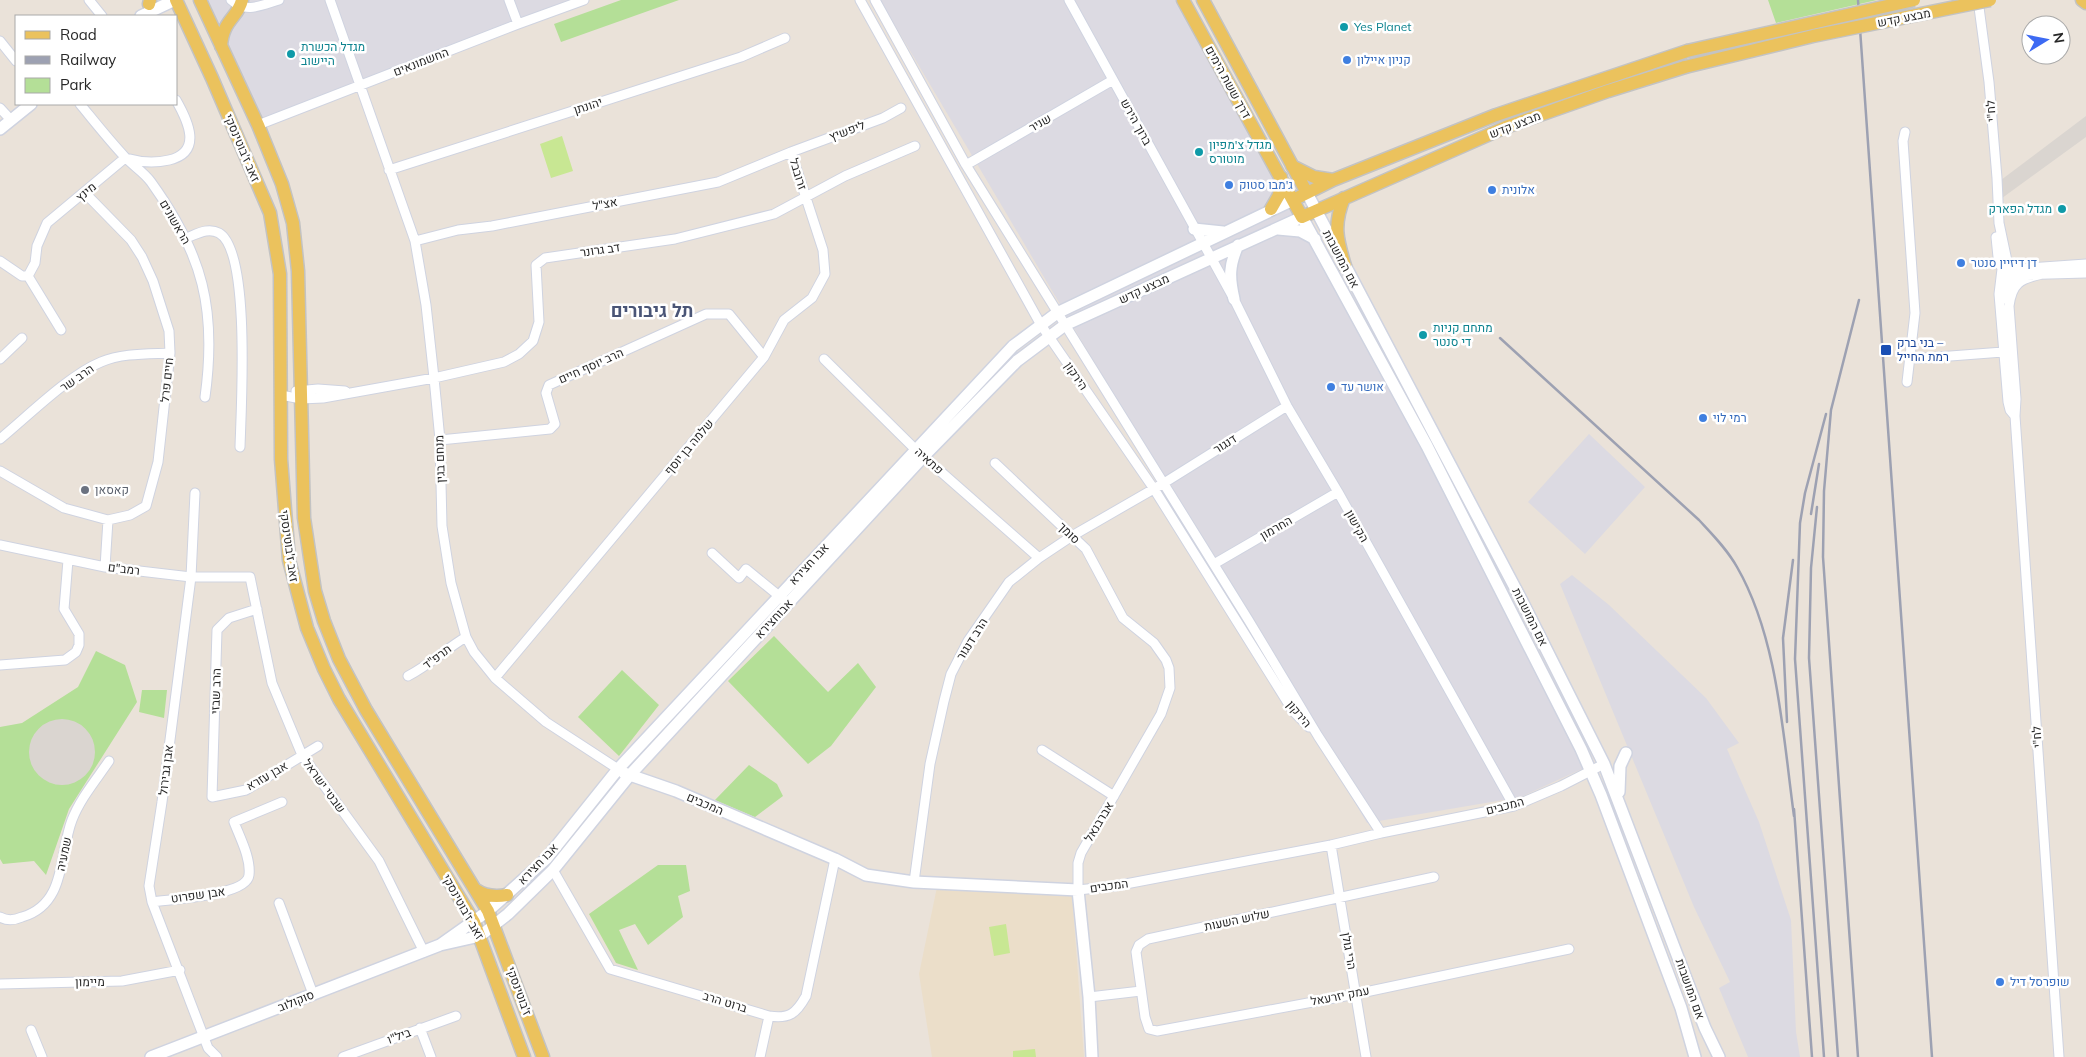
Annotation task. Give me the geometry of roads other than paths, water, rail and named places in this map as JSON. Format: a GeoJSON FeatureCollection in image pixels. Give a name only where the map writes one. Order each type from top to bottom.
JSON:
{"type":"FeatureCollection","features":[{"type":"Feature","properties":{"kind":"main road","name":"זאב ז'בוטינסקי"},"geometry":{"type":"LineString","coordinates":[[176,0],[270,213],[280,274],[281,458],[289,560],[307,628],[339,699],[474,922],[524,1057]]}},
{"type":"Feature","properties":{"kind":"main road","name":"זאב ז'בוטינסקי"},"geometry":{"type":"LineString","coordinates":[[200,0],[258,125],[282,184],[293,222],[298,271],[304,518],[314,583],[324,621],[339,659],[366,710],[475,889],[495,926]]}},
{"type":"Feature","properties":{"kind":"main road","name":"דרך ששת הימים"},"geometry":{"type":"LineString","coordinates":[[1183,0],[1302,216]]}},
{"type":"Feature","properties":{"kind":"main road","name":"דרך ששת הימים"},"geometry":{"type":"LineString","coordinates":[[1203,0],[1307,192]]}},
{"type":"Feature","properties":{"kind":"main road","name":"מבצע קדש"},"geometry":{"type":"LineString","coordinates":[[1293,200],[1333,180],[1502,113],[1687,51],[1914,0]]}},
{"type":"Feature","properties":{"kind":"main road","name":"מבצע קדש"},"geometry":{"type":"LineString","coordinates":[[1302,216],[1506,127],[1608,91],[1685,67],[1803,38],[1990,0]]}},
{"type":"Feature","properties":{"kind":"main road"},"geometry":{"type":"LineString","coordinates":[[2082,0],[2086,3]]}},
{"type":"Feature","properties":{"kind":"main road"},"geometry":{"type":"LineString","coordinates":[[221,46],[222,34],[238,2]]}},
{"type":"Feature","properties":{"kind":"main road"},"geometry":{"type":"LineString","coordinates":[[1292,166],[1314,177],[1333,180]]}},
{"type":"Feature","properties":{"kind":"main road"},"geometry":{"type":"LineString","coordinates":[[1271,209],[1278,195],[1281,177]]}},
{"type":"Feature","properties":{"kind":"main road"},"geometry":{"type":"LineString","coordinates":[[1344,198],[1337,215],[1336,231],[1345,266]]}},
{"type":"Feature","properties":{"kind":"main road"},"geometry":{"type":"LineString","coordinates":[[475,889],[488,896],[507,896]]}},
{"type":"Feature","properties":{"kind":"main road","name":"ז'בוטינסקי"},"geometry":{"type":"LineString","coordinates":[[495,926],[544,1056]]}},
{"type":"Feature","properties":{"kind":"street"},"geometry":{"type":"LineString","coordinates":[[89,0],[101,15]]}},
{"type":"Feature","properties":{"kind":"street"},"geometry":{"type":"LineString","coordinates":[[142,15],[176,0]]}},
{"type":"Feature","properties":{"kind":"street"},"geometry":{"type":"LineString","coordinates":[[238,2],[253,8],[279,0]]}},
{"type":"Feature","properties":{"kind":"street","name":"מנחם בגין"},"geometry":{"type":"LineString","coordinates":[[330,0],[415,241],[426,305],[440,440],[442,526],[451,583],[466,637],[474,652],[495,678],[546,722],[618,769]]}},
{"type":"Feature","properties":{"kind":"street"},"geometry":{"type":"LineString","coordinates":[[509,0],[518,24]]}},
{"type":"Feature","properties":{"kind":"street","name":"החשמונאים"},"geometry":{"type":"LineString","coordinates":[[258,125],[584,0]]}},
{"type":"Feature","properties":{"kind":"street","name":"הירקון"},"geometry":{"type":"LineString","coordinates":[[860,0],[1041,325],[1154,489],[1293,711],[1318,736]]}},
{"type":"Feature","properties":{"kind":"street","name":"הירקון"},"geometry":{"type":"LineString","coordinates":[[875,0],[966,165],[1214,564],[1318,736],[1381,833]]}},
{"type":"Feature","properties":{"kind":"street","name":"ברוך הירש"},"geometry":{"type":"LineString","coordinates":[[1068,0],[1202,244]]}},
{"type":"Feature","properties":{"kind":"street","name":"לח\"י"},"geometry":{"type":"LineString","coordinates":[[1978,0],[1989,82],[1999,223],[2005,256],[2007,276],[2006,299],[2011,330]]}},
{"type":"Feature","properties":{"kind":"street"},"geometry":{"type":"LineString","coordinates":[[141,15],[151,1]]}},
{"type":"Feature","properties":{"kind":"street","name":"יהונתן"},"geometry":{"type":"LineString","coordinates":[[389,170],[741,57],[785,38]]}},
{"type":"Feature","properties":{"kind":"street"},"geometry":{"type":"LineString","coordinates":[[0,41],[15,60]]}},
{"type":"Feature","properties":{"kind":"street","name":"שניר"},"geometry":{"type":"LineString","coordinates":[[966,165],[1113,80]]}},
{"type":"Feature","properties":{"kind":"street"},"geometry":{"type":"LineString","coordinates":[[125,158],[152,162],[181,156],[185,152],[190,138],[188,127],[178,104]]}},
{"type":"Feature","properties":{"kind":"street"},"geometry":{"type":"LineString","coordinates":[[0,129],[30,105]]}},
{"type":"Feature","properties":{"kind":"street","name":"הראשונים"},"geometry":{"type":"LineString","coordinates":[[81,105],[125,158],[141,170],[151,182],[186,238],[205,294],[209,315],[210,348],[205,397]]}},
{"type":"Feature","properties":{"kind":"street"},"geometry":{"type":"LineString","coordinates":[[0,108],[11,120]]}},
{"type":"Feature","properties":{"kind":"street","name":"ליפשיץ"},"geometry":{"type":"LineString","coordinates":[[791,152],[883,118],[901,108]]}},
{"type":"Feature","properties":{"kind":"street"},"geometry":{"type":"LineString","coordinates":[[1905,132],[1903,141],[1915,313],[1907,382]]}},
{"type":"Feature","properties":{"kind":"street","name":"דב גרונר"},"geometry":{"type":"LineString","coordinates":[[281,395],[301,394],[323,398],[434,378],[504,362],[519,354],[533,341],[539,322],[536,265],[545,258],[675,239],[774,214],[845,176],[915,146]]}},
{"type":"Feature","properties":{"kind":"street","name":"זרובבל"},"geometry":{"type":"LineString","coordinates":[[791,152],[805,197]]}},
{"type":"Feature","properties":{"kind":"street","name":"אצ\"ל"},"geometry":{"type":"LineString","coordinates":[[415,241],[458,230],[502,224],[718,182],[791,152]]}},
{"type":"Feature","properties":{"kind":"street","name":"מינץ"},"geometry":{"type":"LineString","coordinates":[[28,276],[35,263],[37,246],[47,223],[125,158]]}},
{"type":"Feature","properties":{"kind":"street","name":"אם המושבות"},"geometry":{"type":"LineString","coordinates":[[1307,192],[1522,601],[1604,764],[1620,801],[1705,1028],[1719,1057]]}},
{"type":"Feature","properties":{"kind":"street","name":"חיים פרל"},"geometry":{"type":"LineString","coordinates":[[0,472],[64,508],[108,520],[130,515],[146,506],[158,462],[170,353],[169,332],[164,312],[142,257],[130,240],[85,193]]}},
{"type":"Feature","properties":{"kind":"street","name":"שלמה בן יוסף"},"geometry":{"type":"LineString","coordinates":[[495,678],[764,357],[784,320],[812,298],[825,274],[823,250],[805,197]]}},
{"type":"Feature","properties":{"kind":"street","name":"מבצע קדש"},"geometry":{"type":"LineString","coordinates":[[1057,313],[1293,200]]}},
{"type":"Feature","properties":{"kind":"street","name":"מבצע קדש"},"geometry":{"type":"LineString","coordinates":[[1065,325],[1302,216]]}},
{"type":"Feature","properties":{"kind":"street","name":"אם המושבות"},"geometry":{"type":"LineString","coordinates":[[1302,216],[1427,446],[1591,770],[1681,1008],[1695,1057]]}},
{"type":"Feature","properties":{"kind":"street","name":"לח\"י"},"geometry":{"type":"LineString","coordinates":[[1999,223],[1996,234],[1997,246],[2002,270],[2007,276]]}},
{"type":"Feature","properties":{"kind":"street"},"geometry":{"type":"LineString","coordinates":[[1194,229],[1225,232]]}},
{"type":"Feature","properties":{"kind":"street"},"geometry":{"type":"LineString","coordinates":[[1277,229],[1300,231],[1315,239]]}},
{"type":"Feature","properties":{"kind":"street"},"geometry":{"type":"LineString","coordinates":[[186,238],[213,230],[221,234],[230,248],[236,265],[241,326],[240,447]]}},
{"type":"Feature","properties":{"kind":"street","name":"הקישון"},"geometry":{"type":"LineString","coordinates":[[1202,244],[1234,299],[1287,406],[1338,492],[1514,806]]}},
{"type":"Feature","properties":{"kind":"street"},"geometry":{"type":"LineString","coordinates":[[1234,299],[1230,281],[1230,264],[1238,245]]}},
{"type":"Feature","properties":{"kind":"street"},"geometry":{"type":"LineString","coordinates":[[2005,256],[2010,262],[2021,268]]}},
{"type":"Feature","properties":{"kind":"street"},"geometry":{"type":"LineString","coordinates":[[0,261],[22,276],[28,276],[61,330]]}},
{"type":"Feature","properties":{"kind":"street"},"geometry":{"type":"LineString","coordinates":[[2007,276],[2021,268],[2086,264]]}},
{"type":"Feature","properties":{"kind":"street","name":"לח\"י"},"geometry":{"type":"LineString","coordinates":[[2007,276],[2086,273]]}},
{"type":"Feature","properties":{"kind":"street","name":"לח\"י"},"geometry":{"type":"LineString","coordinates":[[2042,274],[2023,280],[2013,289],[2009,306],[2059,1057]]}},
{"type":"Feature","properties":{"kind":"street","name":"לח\"י"},"geometry":{"type":"LineString","coordinates":[[2007,276],[1999,294],[2008,402],[2010,410],[2015,416]]}},
{"type":"Feature","properties":{"kind":"street","name":"אבו חצירא"},"geometry":{"type":"LineString","coordinates":[[488,911],[507,896],[546,859],[618,769],[779,596],[919,453],[1013,346],[1057,313]]}},
{"type":"Feature","properties":{"kind":"street","name":"הרב יוסף חיים"},"geometry":{"type":"LineString","coordinates":[[440,440],[550,429],[555,424],[546,392],[549,385],[706,314],[729,314],[764,357]]}},
{"type":"Feature","properties":{"kind":"street","name":"אבוחצירא"},"geometry":{"type":"LineString","coordinates":[[495,926],[553,870],[629,776],[788,604],[919,453],[1017,361],[1065,325]]}},
{"type":"Feature","properties":{"kind":"street"},"geometry":{"type":"LineString","coordinates":[[0,359],[22,338]]}},
{"type":"Feature","properties":{"kind":"street"},"geometry":{"type":"LineString","coordinates":[[2003,352],[2010,347],[2012,342]]}},
{"type":"Feature","properties":{"kind":"street"},"geometry":{"type":"LineString","coordinates":[[1911,359],[2003,352],[2014,360]]}},
{"type":"Feature","properties":{"kind":"street","name":"הרב שר"},"geometry":{"type":"LineString","coordinates":[[0,438],[85,370],[102,361],[129,355],[170,353]]}},
{"type":"Feature","properties":{"kind":"street","name":"פתאיה"},"geometry":{"type":"LineString","coordinates":[[824,359],[919,453],[1039,558]]}},
{"type":"Feature","properties":{"kind":"street","name":"דנגור"},"geometry":{"type":"LineString","coordinates":[[1164,483],[1287,406]]}},
{"type":"Feature","properties":{"kind":"street","name":"סומך"},"geometry":{"type":"LineString","coordinates":[[995,463],[1072,536],[1090,556],[1124,618]]}},
{"type":"Feature","properties":{"kind":"street","name":"הרב דנגור"},"geometry":{"type":"LineString","coordinates":[[914,882],[930,764],[944,700],[952,674],[968,641],[1009,582],[1039,558],[1072,536],[1164,483]]}},
{"type":"Feature","properties":{"kind":"street","name":"החרמון"},"geometry":{"type":"LineString","coordinates":[[1214,564],[1338,492]]}},
{"type":"Feature","properties":{"kind":"street","name":"אבן גבירול"},"geometry":{"type":"LineString","coordinates":[[195,493],[191,577],[162,802],[149,886],[152,902],[180,970],[208,1048],[217,1057]]}},
{"type":"Feature","properties":{"kind":"street"},"geometry":{"type":"LineString","coordinates":[[105,567],[108,520]]}},
{"type":"Feature","properties":{"kind":"street","name":"רמב\"ם"},"geometry":{"type":"LineString","coordinates":[[0,545],[105,567],[191,577],[250,576]]}},
{"type":"Feature","properties":{"kind":"street"},"geometry":{"type":"LineString","coordinates":[[712,554],[739,578],[746,569],[788,604]]}},
{"type":"Feature","properties":{"kind":"street"},"geometry":{"type":"LineString","coordinates":[[0,664],[65,660],[76,652],[79,645],[79,634],[64,609],[68,560]]}},
{"type":"Feature","properties":{"kind":"street","name":"שבטי ישראל"},"geometry":{"type":"LineString","coordinates":[[250,576],[272,683],[302,755],[379,861],[424,952]]}},
{"type":"Feature","properties":{"kind":"street","name":"הרב שבזי"},"geometry":{"type":"LineString","coordinates":[[212,797],[218,630],[229,618],[256,609]]}},
{"type":"Feature","properties":{"kind":"street","name":"אברבנאל"},"geometry":{"type":"LineString","coordinates":[[1092,1057],[1089,997],[1078,890],[1078,863],[1081,853],[1161,714],[1170,688],[1169,668],[1161,652],[1154,643],[1124,618]]}},
{"type":"Feature","properties":{"kind":"street","name":"תרפ\"ד"},"geometry":{"type":"LineString","coordinates":[[408,676],[431,663],[447,648],[466,637]]}},
{"type":"Feature","properties":{"kind":"street","name":"אבן עזרא"},"geometry":{"type":"LineString","coordinates":[[212,797],[246,790],[318,746]]}},
{"type":"Feature","properties":{"kind":"street"},"geometry":{"type":"LineString","coordinates":[[1042,750],[1114,796]]}},
{"type":"Feature","properties":{"kind":"street"},"geometry":{"type":"LineString","coordinates":[[1620,801],[1618,774],[1626,753]]}},
{"type":"Feature","properties":{"kind":"street","name":"שמעיה"},"geometry":{"type":"LineString","coordinates":[[0,917],[16,919],[28,916],[41,907],[53,892],[62,870],[72,820],[84,797],[108,761]]}},
{"type":"Feature","properties":{"kind":"street","name":"המכבים"},"geometry":{"type":"LineString","coordinates":[[618,769],[629,776],[676,791],[835,859],[866,875],[914,882],[1078,890],[1115,886],[1331,845],[1514,806],[1561,786],[1604,764]]}},
{"type":"Feature","properties":{"kind":"street","name":"אבן שפרוט"},"geometry":{"type":"LineString","coordinates":[[152,902],[228,892],[243,885],[249,877],[249,862],[234,822],[282,802]]}},
{"type":"Feature","properties":{"kind":"street","name":"הרי גולן"},"geometry":{"type":"LineString","coordinates":[[1331,845],[1366,1057]]}},
{"type":"Feature","properties":{"kind":"street","name":"ברוט הרב"},"geometry":{"type":"LineString","coordinates":[[553,870],[610,969],[781,1018],[792,1014],[801,1005],[806,996],[835,859]]}},
{"type":"Feature","properties":{"kind":"street","name":"שלוש השעות"},"geometry":{"type":"LineString","coordinates":[[1141,991],[1136,952],[1139,945],[1148,939],[1434,878]]}},
{"type":"Feature","properties":{"kind":"street"},"geometry":{"type":"LineString","coordinates":[[279,903],[313,994]]}},
{"type":"Feature","properties":{"kind":"street","name":"סוקולוב"},"geometry":{"type":"LineString","coordinates":[[151,1057],[424,952],[440,945],[488,911]]}},
{"type":"Feature","properties":{"kind":"street"},"geometry":{"type":"LineString","coordinates":[[480,936],[495,926]]}},
{"type":"Feature","properties":{"kind":"street","name":"סוקולוב"},"geometry":{"type":"LineString","coordinates":[[440,945],[480,936]]}},
{"type":"Feature","properties":{"kind":"street","name":"עמק יזרעאל"},"geometry":{"type":"LineString","coordinates":[[1141,991],[1149,1029],[1157,1030],[1356,994],[1569,950]]}},
{"type":"Feature","properties":{"kind":"street","name":"מיימון"},"geometry":{"type":"LineString","coordinates":[[0,984],[122,981],[180,970]]}},
{"type":"Feature","properties":{"kind":"street"},"geometry":{"type":"LineString","coordinates":[[1089,997],[1141,991]]}},
{"type":"Feature","properties":{"kind":"street"},"geometry":{"type":"LineString","coordinates":[[1681,1008],[1703,1057]]}},
{"type":"Feature","properties":{"kind":"street","name":"ביל\"ו"},"geometry":{"type":"LineString","coordinates":[[343,1057],[456,1016]]}},
{"type":"Feature","properties":{"kind":"street"},"geometry":{"type":"LineString","coordinates":[[760,1057],[769,1016]]}},
{"type":"Feature","properties":{"kind":"street"},"geometry":{"type":"LineString","coordinates":[[420,1028],[431,1057]]}},
{"type":"Feature","properties":{"kind":"street"},"geometry":{"type":"LineString","coordinates":[[31,1030],[42,1057]]}},
{"type":"Feature","properties":{"kind":"railway"},"geometry":{"type":"LineString","coordinates":[[1858,0],[1932,1057]]}},
{"type":"Feature","properties":{"kind":"railway"},"geometry":{"type":"LineString","coordinates":[[1858,1057],[1823,557],[1824,491],[1831,410],[1859,300]]}},
{"type":"Feature","properties":{"kind":"railway"},"geometry":{"type":"LineString","coordinates":[[1500,338],[1699,520],[1733,560],[1751,595],[1762,625],[1770,656],[1782,721],[1794,816]]}},
{"type":"Feature","properties":{"kind":"railway"},"geometry":{"type":"LineString","coordinates":[[1824,1057],[1795,659],[1800,523],[1805,493],[1826,414]]}},
{"type":"Feature","properties":{"kind":"railway"},"geometry":{"type":"LineString","coordinates":[[1811,514],[1819,464]]}},
{"type":"Feature","properties":{"kind":"railway"},"geometry":{"type":"LineString","coordinates":[[1817,507],[1811,568],[1809,658],[1838,1057]]}},
{"type":"Feature","properties":{"kind":"railway"},"geometry":{"type":"LineString","coordinates":[[1787,722],[1783,638],[1793,560]]}},
{"type":"Feature","properties":{"kind":"railway"},"geometry":{"type":"LineString","coordinates":[[1794,809],[1812,1057]]}},
{"type":"Feature","properties":{"kind":"place","name":"Yes Planet"},"geometry":{"type":"Point","coordinates":[1344,27]}},
{"type":"Feature","properties":{"kind":"place","name":"מגדל הכשרת היישוב"},"geometry":{"type":"Point","coordinates":[291,54]}},
{"type":"Feature","properties":{"kind":"place","name":"קניון איילון"},"geometry":{"type":"Point","coordinates":[1347,60]}},
{"type":"Feature","properties":{"kind":"place","name":"מגדל צ'מפיון מוטורס"},"geometry":{"type":"Point","coordinates":[1199,152]}},
{"type":"Feature","properties":{"kind":"place","name":"ג'מבו סטוק"},"geometry":{"type":"Point","coordinates":[1229,185]}},
{"type":"Feature","properties":{"kind":"place","name":"אלונית"},"geometry":{"type":"Point","coordinates":[1492,190]}},
{"type":"Feature","properties":{"kind":"place","name":"מגדל הפארק"},"geometry":{"type":"Point","coordinates":[2062,209]}},
{"type":"Feature","properties":{"kind":"place","name":"דן דיזיין סנטר"},"geometry":{"type":"Point","coordinates":[1961,263]}},
{"type":"Feature","properties":{"kind":"place","name":"מתחם קניות די סנטר"},"geometry":{"type":"Point","coordinates":[1423,335]}},
{"type":"Feature","properties":{"kind":"place","name":"בני ברק – רמת החייל"},"geometry":{"type":"Point","coordinates":[1886,350]}},
{"type":"Feature","properties":{"kind":"place","name":"אושר עד"},"geometry":{"type":"Point","coordinates":[1331,387]}},
{"type":"Feature","properties":{"kind":"place","name":"רמי לוי"},"geometry":{"type":"Point","coordinates":[1703,418]}},
{"type":"Feature","properties":{"kind":"place","name":"קאסאן"},"geometry":{"type":"Point","coordinates":[85,490]}},
{"type":"Feature","properties":{"kind":"place","name":"שופרסל דיל"},"geometry":{"type":"Point","coordinates":[2000,982]}},
{"type":"Feature","properties":{"kind":"district","name":"תל גיבורים"},"geometry":{"type":"Point","coordinates":[652,311]}}]}
